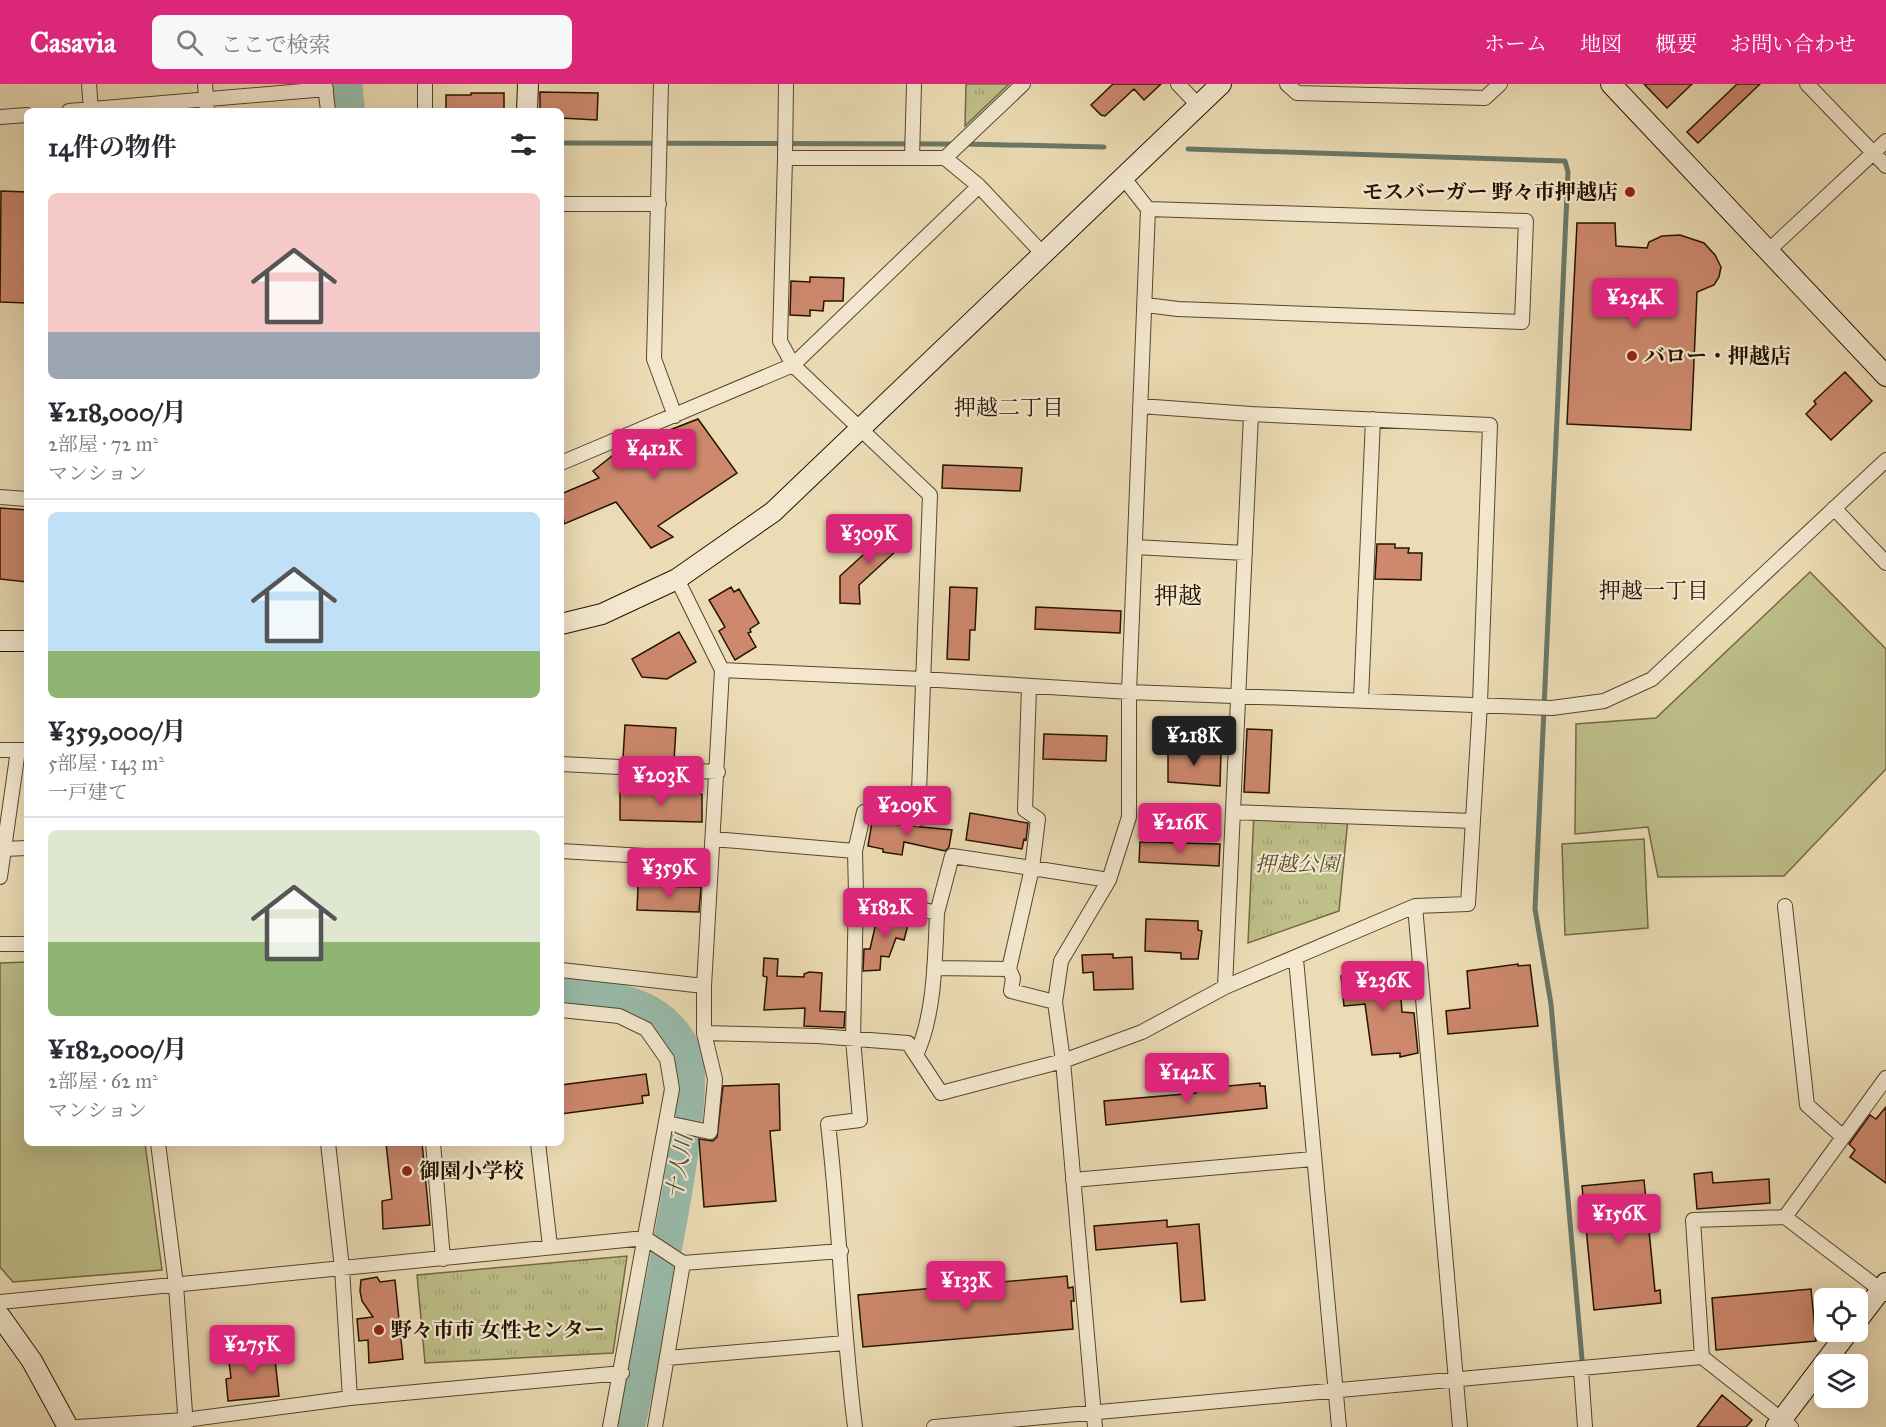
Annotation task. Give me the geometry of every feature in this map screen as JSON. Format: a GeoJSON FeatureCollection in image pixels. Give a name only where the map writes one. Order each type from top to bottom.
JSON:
{"type":"FeatureCollection","features":[{"type":"Feature","properties":{"kind":"street"},"geometry":{"type":"LineString","coordinates":[[89,84],[91,108]]}},
{"type":"Feature","properties":{"kind":"street"},"geometry":{"type":"LineString","coordinates":[[205,84],[207,105]]}},
{"type":"Feature","properties":{"kind":"street"},"geometry":{"type":"LineString","coordinates":[[425,84],[425,108]]}},
{"type":"Feature","properties":{"kind":"street"},"geometry":{"type":"LineString","coordinates":[[527,108],[528,84]]}},
{"type":"Feature","properties":{"kind":"street"},"geometry":{"type":"LineString","coordinates":[[661,84],[654,359],[675,416]]}},
{"type":"Feature","properties":{"kind":"street"},"geometry":{"type":"LineString","coordinates":[[786,84],[780,341],[793,365],[930,495],[918,819],[864,812],[855,851],[853,1039],[860,1120],[828,1124],[841,1251],[845,1343],[855,1427]]}},
{"type":"Feature","properties":{"kind":"street"},"geometry":{"type":"LineString","coordinates":[[912,149],[914,84]]}},
{"type":"Feature","properties":{"kind":"street"},"geometry":{"type":"LineString","coordinates":[[949,155],[1023,84]]}},
{"type":"Feature","properties":{"kind":"street"},"geometry":{"type":"LineString","coordinates":[[1178,84],[1198,105]]}},
{"type":"Feature","properties":{"kind":"street"},"geometry":{"type":"LineString","coordinates":[[564,623],[602,614],[677,579],[773,512],[1221,84]]}},
{"type":"Feature","properties":{"kind":"street"},"geometry":{"type":"LineString","coordinates":[[1287,84],[1297,93],[1485,98],[1500,84]]}},
{"type":"Feature","properties":{"kind":"street"},"geometry":{"type":"LineString","coordinates":[[1611,84],[1886,376]]}},
{"type":"Feature","properties":{"kind":"street"},"geometry":{"type":"LineString","coordinates":[[1807,84],[1886,166]]}},
{"type":"Feature","properties":{"kind":"street"},"geometry":{"type":"LineString","coordinates":[[137,108],[207,105],[326,86],[328,108]]}},
{"type":"Feature","properties":{"kind":"street"},"geometry":{"type":"LineString","coordinates":[[0,117],[24,115]]}},
{"type":"Feature","properties":{"kind":"street"},"geometry":{"type":"LineString","coordinates":[[1768,251],[1886,141]]}},
{"type":"Feature","properties":{"kind":"street"},"geometry":{"type":"LineString","coordinates":[[785,148],[912,149],[949,155],[1043,254]]}},
{"type":"Feature","properties":{"kind":"street"},"geometry":{"type":"LineString","coordinates":[[1095,1427],[1063,1061],[1055,1002],[1061,961],[1109,880],[1129,817],[1129,692],[1148,209],[1123,177]]}},
{"type":"Feature","properties":{"kind":"street"},"geometry":{"type":"LineString","coordinates":[[564,462],[793,365],[979,186]]}},
{"type":"Feature","properties":{"kind":"street"},"geometry":{"type":"LineString","coordinates":[[564,204],[659,204]]}},
{"type":"Feature","properties":{"kind":"street"},"geometry":{"type":"LineString","coordinates":[[1146,305],[1178,309],[1522,322],[1526,221],[1148,209]]}},
{"type":"Feature","properties":{"kind":"street"},"geometry":{"type":"LineString","coordinates":[[704,1033],[909,1043],[941,1094],[1063,1061],[1142,1032],[1225,987],[1296,959],[1415,906],[1468,904],[1480,703],[1490,425],[1251,414],[1140,406]]}},
{"type":"Feature","properties":{"kind":"street"},"geometry":{"type":"LineString","coordinates":[[1225,987],[1251,414]]}},
{"type":"Feature","properties":{"kind":"street"},"geometry":{"type":"LineString","coordinates":[[1361,699],[1373,419]]}},
{"type":"Feature","properties":{"kind":"street"},"geometry":{"type":"LineString","coordinates":[[722,670],[922,679],[1129,692],[1480,703],[1552,708],[1604,701],[1652,679],[1886,460]]}},
{"type":"Feature","properties":{"kind":"street"},"geometry":{"type":"LineString","coordinates":[[0,498],[24,499]]}},
{"type":"Feature","properties":{"kind":"street"},"geometry":{"type":"LineString","coordinates":[[1834,508],[1886,562]]}},
{"type":"Feature","properties":{"kind":"street"},"geometry":{"type":"LineString","coordinates":[[1135,547],[1245,553]]}},
{"type":"Feature","properties":{"kind":"street"},"geometry":{"type":"LineString","coordinates":[[671,1124],[710,1132],[715,1079],[704,1033],[704,986],[718,772],[722,670],[677,579]]}},
{"type":"Feature","properties":{"kind":"street"},"geometry":{"type":"LineString","coordinates":[[0,641],[24,641]]}},
{"type":"Feature","properties":{"kind":"street"},"geometry":{"type":"LineString","coordinates":[[1029,687],[1025,810],[1038,819],[1032,868],[1009,969],[1012,978],[1011,991],[1055,1002]]}},
{"type":"Feature","properties":{"kind":"street"},"geometry":{"type":"LineString","coordinates":[[0,750],[22,750],[0,876]]}},
{"type":"Feature","properties":{"kind":"street"},"geometry":{"type":"LineString","coordinates":[[564,764],[718,772]]}},
{"type":"Feature","properties":{"kind":"street"},"geometry":{"type":"LineString","coordinates":[[1233,812],[1473,820]]}},
{"type":"Feature","properties":{"kind":"street"},"geometry":{"type":"LineString","coordinates":[[713,839],[855,851]]}},
{"type":"Feature","properties":{"kind":"street"},"geometry":{"type":"LineString","coordinates":[[4,849],[24,848]]}},
{"type":"Feature","properties":{"kind":"street"},"geometry":{"type":"LineString","coordinates":[[564,851],[711,860]]}},
{"type":"Feature","properties":{"kind":"street"},"geometry":{"type":"LineString","coordinates":[[916,1055],[923,1041],[934,968],[937,913],[952,856],[1109,880]]}},
{"type":"Feature","properties":{"kind":"street"},"geometry":{"type":"LineString","coordinates":[[856,894],[937,913]]}},
{"type":"Feature","properties":{"kind":"street"},"geometry":{"type":"LineString","coordinates":[[1415,906],[1460,1427]]}},
{"type":"Feature","properties":{"kind":"street"},"geometry":{"type":"LineString","coordinates":[[1785,906],[1807,1105],[1843,1137]]}},
{"type":"Feature","properties":{"kind":"street"},"geometry":{"type":"LineString","coordinates":[[0,944],[24,944]]}},
{"type":"Feature","properties":{"kind":"street"},"geometry":{"type":"LineString","coordinates":[[1296,959],[1339,1427]]}},
{"type":"Feature","properties":{"kind":"street"},"geometry":{"type":"LineString","coordinates":[[934,968],[1009,969]]}},
{"type":"Feature","properties":{"kind":"street"},"geometry":{"type":"LineString","coordinates":[[564,970],[704,986]]}},
{"type":"Feature","properties":{"kind":"street"},"geometry":{"type":"LineString","coordinates":[[564,1010],[620,1016],[646,1029],[668,1059],[672,1089],[671,1124],[610,1427]]}},
{"type":"Feature","properties":{"kind":"street"},"geometry":{"type":"LineString","coordinates":[[1785,1217],[1886,1078]]}},
{"type":"Feature","properties":{"kind":"street"},"geometry":{"type":"LineString","coordinates":[[158,1146],[176,1286],[185,1423]]}},
{"type":"Feature","properties":{"kind":"street"},"geometry":{"type":"LineString","coordinates":[[328,1146],[342,1268],[350,1398]]}},
{"type":"Feature","properties":{"kind":"street"},"geometry":{"type":"LineString","coordinates":[[433,1146],[443,1259]]}},
{"type":"Feature","properties":{"kind":"street"},"geometry":{"type":"LineString","coordinates":[[538,1146],[550,1246]]}},
{"type":"Feature","properties":{"kind":"street"},"geometry":{"type":"LineString","coordinates":[[1073,1180],[1313,1159]]}},
{"type":"Feature","properties":{"kind":"street"},"geometry":{"type":"LineString","coordinates":[[1702,1357],[1693,1220],[1785,1217],[1884,1289],[1868,1308]]}},
{"type":"Feature","properties":{"kind":"street"},"geometry":{"type":"LineString","coordinates":[[0,1302],[443,1259],[550,1246],[649,1241],[680,1261],[841,1251]]}},
{"type":"Feature","properties":{"kind":"street"},"geometry":{"type":"LineString","coordinates":[[655,1427],[680,1261]]}},
{"type":"Feature","properties":{"kind":"street"},"geometry":{"type":"LineString","coordinates":[[0,1316],[32,1361],[68,1427]]}},
{"type":"Feature","properties":{"kind":"street"},"geometry":{"type":"LineString","coordinates":[[934,1427],[1457,1379],[1581,1370],[1702,1357],[1783,1424],[1841,1342]]}},
{"type":"Feature","properties":{"kind":"street"},"geometry":{"type":"LineString","coordinates":[[667,1358],[845,1343]]}},
{"type":"Feature","properties":{"kind":"street"},"geometry":{"type":"LineString","coordinates":[[1581,1370],[1585,1427]]}},
{"type":"Feature","properties":{"kind":"street"},"geometry":{"type":"LineString","coordinates":[[77,1427],[185,1423],[350,1398],[622,1373]]}},
{"type":"Feature","properties":{"kind":"green space"},"geometry":{"type":"Polygon","coordinates":[[[966,84],[1009,84],[965,126],[966,84]]]}},
{"type":"Feature","properties":{"kind":"green space"},"geometry":{"type":"Polygon","coordinates":[[[1810,572],[1886,649],[1886,769],[1784,876],[1658,877],[1648,827],[1575,834],[1576,724],[1656,718],[1810,572]]]}},
{"type":"Feature","properties":{"kind":"green space","name":"押越公園"},"geometry":{"type":"Polygon","coordinates":[[[1254,812],[1348,818],[1339,911],[1248,943],[1254,812]]]}},
{"type":"Feature","properties":{"kind":"green space"},"geometry":{"type":"Polygon","coordinates":[[[1644,839],[1648,928],[1565,935],[1562,844],[1644,839]]]}},
{"type":"Feature","properties":{"kind":"green space"},"geometry":{"type":"Polygon","coordinates":[[[24,962],[24,1146],[145,1146],[162,1270],[13,1282],[0,1267],[0,963],[24,962]]]}},
{"type":"Feature","properties":{"kind":"green space"},"geometry":{"type":"Polygon","coordinates":[[[627,1256],[613,1353],[425,1363],[417,1275],[627,1256]]]}},
{"type":"Feature","properties":{"kind":"building"},"geometry":{"type":"Polygon","coordinates":[[[1113,84],[1161,84],[1144,100],[1134,89],[1105,116],[1101,115],[1091,105],[1113,84]]]}},
{"type":"Feature","properties":{"kind":"building"},"geometry":{"type":"Polygon","coordinates":[[[1644,84],[1692,84],[1667,108],[1644,84]]]}},
{"type":"Feature","properties":{"kind":"building"},"geometry":{"type":"Polygon","coordinates":[[[1737,84],[1760,84],[1698,143],[1687,132],[1737,84]]]}},
{"type":"Feature","properties":{"kind":"building"},"geometry":{"type":"Polygon","coordinates":[[[540,92],[598,93],[597,120],[564,118],[564,108],[540,108],[540,92]]]}},
{"type":"Feature","properties":{"kind":"building"},"geometry":{"type":"Polygon","coordinates":[[[471,93],[504,93],[504,108],[446,108],[446,95],[471,95],[471,93]]]}},
{"type":"Feature","properties":{"kind":"building"},"geometry":{"type":"Polygon","coordinates":[[[1,191],[24,192],[24,303],[0,302],[1,191]]]}},
{"type":"Feature","properties":{"kind":"building","name":"バロー・押越店"},"geometry":{"type":"Polygon","coordinates":[[[1577,223],[1615,223],[1616,246],[1647,248],[1649,242],[1662,236],[1680,235],[1704,243],[1715,255],[1721,267],[1719,277],[1714,285],[1697,292],[1691,430],[1567,424],[1577,223]]]}},
{"type":"Feature","properties":{"kind":"building"},"geometry":{"type":"Polygon","coordinates":[[[810,277],[844,278],[843,301],[824,301],[823,311],[810,310],[810,316],[790,315],[791,281],[810,282],[810,277]]]}},
{"type":"Feature","properties":{"kind":"building"},"geometry":{"type":"Polygon","coordinates":[[[1845,372],[1872,401],[1831,440],[1806,414],[1816,404],[1814,401],[1845,372]]]}},
{"type":"Feature","properties":{"kind":"building"},"geometry":{"type":"Polygon","coordinates":[[[698,419],[737,473],[658,526],[673,537],[651,548],[616,502],[564,524],[564,493],[599,478],[593,471],[621,449],[698,419]]]}},
{"type":"Feature","properties":{"kind":"building"},"geometry":{"type":"Polygon","coordinates":[[[943,465],[1022,468],[1020,491],[942,488],[943,465]]]}},
{"type":"Feature","properties":{"kind":"building"},"geometry":{"type":"Polygon","coordinates":[[[0,508],[24,510],[24,582],[0,579],[0,508]]]}},
{"type":"Feature","properties":{"kind":"building"},"geometry":{"type":"Polygon","coordinates":[[[896,525],[909,539],[859,585],[860,604],[840,603],[840,576],[896,525]]]}},
{"type":"Feature","properties":{"kind":"building"},"geometry":{"type":"Polygon","coordinates":[[[1377,544],[1395,544],[1395,548],[1409,548],[1408,553],[1422,553],[1421,580],[1375,579],[1377,544]]]}},
{"type":"Feature","properties":{"kind":"building"},"geometry":{"type":"Polygon","coordinates":[[[731,587],[734,592],[739,589],[759,623],[748,633],[756,647],[735,660],[719,631],[725,627],[709,600],[731,587]]]}},
{"type":"Feature","properties":{"kind":"building"},"geometry":{"type":"Polygon","coordinates":[[[950,587],[977,588],[975,630],[970,630],[969,660],[947,659],[950,587]]]}},
{"type":"Feature","properties":{"kind":"building"},"geometry":{"type":"Polygon","coordinates":[[[1036,607],[1121,611],[1120,633],[1035,629],[1036,607]]]}},
{"type":"Feature","properties":{"kind":"building"},"geometry":{"type":"Polygon","coordinates":[[[679,632],[696,662],[667,679],[642,677],[632,659],[679,632]]]}},
{"type":"Feature","properties":{"kind":"building"},"geometry":{"type":"Polygon","coordinates":[[[625,725],[676,728],[674,761],[623,758],[625,725]]]}},
{"type":"Feature","properties":{"kind":"building"},"geometry":{"type":"Polygon","coordinates":[[[1247,729],[1272,730],[1269,793],[1244,792],[1247,729]]]}},
{"type":"Feature","properties":{"kind":"building"},"geometry":{"type":"Polygon","coordinates":[[[1044,734],[1107,736],[1106,761],[1043,759],[1044,734]]]}},
{"type":"Feature","properties":{"kind":"building"},"geometry":{"type":"Polygon","coordinates":[[[1168,748],[1221,751],[1220,786],[1168,782],[1168,748]]]}},
{"type":"Feature","properties":{"kind":"building"},"geometry":{"type":"Polygon","coordinates":[[[620,792],[702,794],[702,822],[620,820],[620,792]]]}},
{"type":"Feature","properties":{"kind":"building"},"geometry":{"type":"Polygon","coordinates":[[[970,813],[1028,823],[1026,840],[1024,839],[1022,849],[966,840],[970,813]]]}},
{"type":"Feature","properties":{"kind":"building"},"geometry":{"type":"Polygon","coordinates":[[[872,822],[952,830],[949,847],[945,851],[904,842],[902,855],[883,852],[883,849],[868,846],[872,822]]]}},
{"type":"Feature","properties":{"kind":"building"},"geometry":{"type":"Polygon","coordinates":[[[1140,842],[1220,844],[1219,866],[1139,862],[1140,842]]]}},
{"type":"Feature","properties":{"kind":"building"},"geometry":{"type":"Polygon","coordinates":[[[638,886],[701,887],[699,912],[637,910],[638,886]]]}},
{"type":"Feature","properties":{"kind":"building"},"geometry":{"type":"Polygon","coordinates":[[[882,911],[910,917],[904,940],[896,938],[889,957],[881,956],[880,970],[863,971],[864,949],[870,949],[878,914],[882,911]]]}},
{"type":"Feature","properties":{"kind":"building"},"geometry":{"type":"Polygon","coordinates":[[[1146,919],[1198,921],[1198,930],[1202,931],[1198,959],[1181,959],[1181,953],[1145,951],[1146,919]]]}},
{"type":"Feature","properties":{"kind":"building"},"geometry":{"type":"Polygon","coordinates":[[[1113,954],[1113,958],[1132,957],[1133,989],[1094,990],[1093,972],[1083,973],[1082,955],[1113,954]]]}},
{"type":"Feature","properties":{"kind":"building"},"geometry":{"type":"Polygon","coordinates":[[[764,958],[778,959],[777,976],[804,977],[804,974],[809,972],[822,973],[820,1011],[845,1012],[844,1028],[804,1026],[805,1008],[764,1010],[767,977],[763,976],[764,958]]]}},
{"type":"Feature","properties":{"kind":"building"},"geometry":{"type":"Polygon","coordinates":[[[1518,964],[1518,966],[1530,965],[1538,1026],[1448,1034],[1446,1011],[1470,1008],[1467,971],[1518,964]]]}},
{"type":"Feature","properties":{"kind":"building"},"geometry":{"type":"Polygon","coordinates":[[[1399,971],[1402,1012],[1414,1013],[1418,1053],[1400,1057],[1400,1053],[1372,1055],[1365,1004],[1344,1006],[1341,976],[1399,971]]]}},
{"type":"Feature","properties":{"kind":"building"},"geometry":{"type":"Polygon","coordinates":[[[646,1074],[649,1095],[642,1096],[643,1103],[564,1114],[564,1085],[646,1074]]]}},
{"type":"Feature","properties":{"kind":"building"},"geometry":{"type":"Polygon","coordinates":[[[1260,1083],[1260,1086],[1265,1086],[1267,1108],[1106,1125],[1104,1101],[1196,1093],[1196,1089],[1260,1083]]]}},
{"type":"Feature","properties":{"kind":"building"},"geometry":{"type":"Polygon","coordinates":[[[779,1084],[780,1130],[770,1131],[776,1201],[704,1207],[699,1139],[713,1141],[717,1137],[723,1086],[779,1084]]]}},
{"type":"Feature","properties":{"kind":"building"},"geometry":{"type":"Polygon","coordinates":[[[1886,1107],[1886,1183],[1850,1157],[1855,1150],[1849,1144],[1870,1115],[1876,1119],[1886,1107]]]}},
{"type":"Feature","properties":{"kind":"building","name":"御園小学校"},"geometry":{"type":"Polygon","coordinates":[[[386,1146],[422,1146],[430,1225],[383,1229],[382,1201],[392,1199],[386,1146]]]}},
{"type":"Feature","properties":{"kind":"building"},"geometry":{"type":"Polygon","coordinates":[[[1712,1172],[1713,1183],[1769,1179],[1770,1203],[1697,1209],[1694,1174],[1712,1172]]]}},
{"type":"Feature","properties":{"kind":"building"},"geometry":{"type":"Polygon","coordinates":[[[1644,1180],[1655,1291],[1660,1290],[1661,1303],[1594,1310],[1582,1186],[1644,1180]]]}},
{"type":"Feature","properties":{"kind":"building"},"geometry":{"type":"Polygon","coordinates":[[[1167,1220],[1167,1227],[1199,1224],[1205,1300],[1181,1302],[1177,1243],[1096,1250],[1094,1226],[1167,1220]]]}},
{"type":"Feature","properties":{"kind":"building"},"geometry":{"type":"Polygon","coordinates":[[[1067,1276],[1068,1288],[1073,1287],[1074,1301],[1071,1301],[1073,1329],[863,1347],[858,1295],[1067,1276]]]}},
{"type":"Feature","properties":{"kind":"building","name":"野々市市 女性センター"},"geometry":{"type":"Polygon","coordinates":[[[377,1277],[380,1282],[395,1280],[403,1359],[369,1363],[368,1340],[359,1341],[357,1319],[373,1317],[362,1301],[361,1280],[377,1277]]]}},
{"type":"Feature","properties":{"kind":"building"},"geometry":{"type":"Polygon","coordinates":[[[1811,1289],[1814,1341],[1716,1350],[1712,1298],[1811,1289]]]}},
{"type":"Feature","properties":{"kind":"building"},"geometry":{"type":"Polygon","coordinates":[[[274,1350],[279,1396],[228,1401],[226,1379],[231,1378],[228,1355],[274,1350]]]}},
{"type":"Feature","properties":{"kind":"building"},"geometry":{"type":"Polygon","coordinates":[[[1722,1395],[1752,1420],[1746,1427],[1697,1427],[1722,1395]]]}},
{"type":"Feature","properties":{"kind":"waterway","name":"十人川"},"geometry":{"type":"LineString","coordinates":[[347,84],[350,108]]}},
{"type":"Feature","properties":{"kind":"waterway"},"geometry":{"type":"LineString","coordinates":[[564,143],[955,144]]}},
{"type":"Feature","properties":{"kind":"waterway"},"geometry":{"type":"LineString","coordinates":[[965,144],[1104,147]]}},
{"type":"Feature","properties":{"kind":"waterway"},"geometry":{"type":"LineString","coordinates":[[1188,149],[1565,161],[1568,172],[1535,909],[1551,1004],[1582,1359]]}},
{"type":"Feature","properties":{"kind":"waterway","name":"十人川"},"geometry":{"type":"LineString","coordinates":[[564,992],[616,999],[648,1009],[675,1032],[686,1049],[690,1074],[688,1116],[681,1170],[659,1292],[630,1427]]}},
{"type":"Feature","properties":{"kind":"place","name":"モスバーガー 野々市押越店"},"geometry":{"type":"Point","coordinates":[1630,192]}},
{"type":"Feature","properties":{"kind":"place","name":"バロー・押越店"},"geometry":{"type":"Point","coordinates":[1632,356]}},
{"type":"Feature","properties":{"kind":"place","name":"御園小学校"},"geometry":{"type":"Point","coordinates":[407,1171]}},
{"type":"Feature","properties":{"kind":"place","name":"野々市市 女性センター"},"geometry":{"type":"Point","coordinates":[379,1330]}},
{"type":"Feature","properties":{"kind":"district","name":"押越二丁目"},"geometry":{"type":"Point","coordinates":[1009,407]}},
{"type":"Feature","properties":{"kind":"district","name":"押越一丁目"},"geometry":{"type":"Point","coordinates":[1654,590]}},
{"type":"Feature","properties":{"kind":"district","name":"押越"},"geometry":{"type":"Point","coordinates":[1178,596]}}]}
